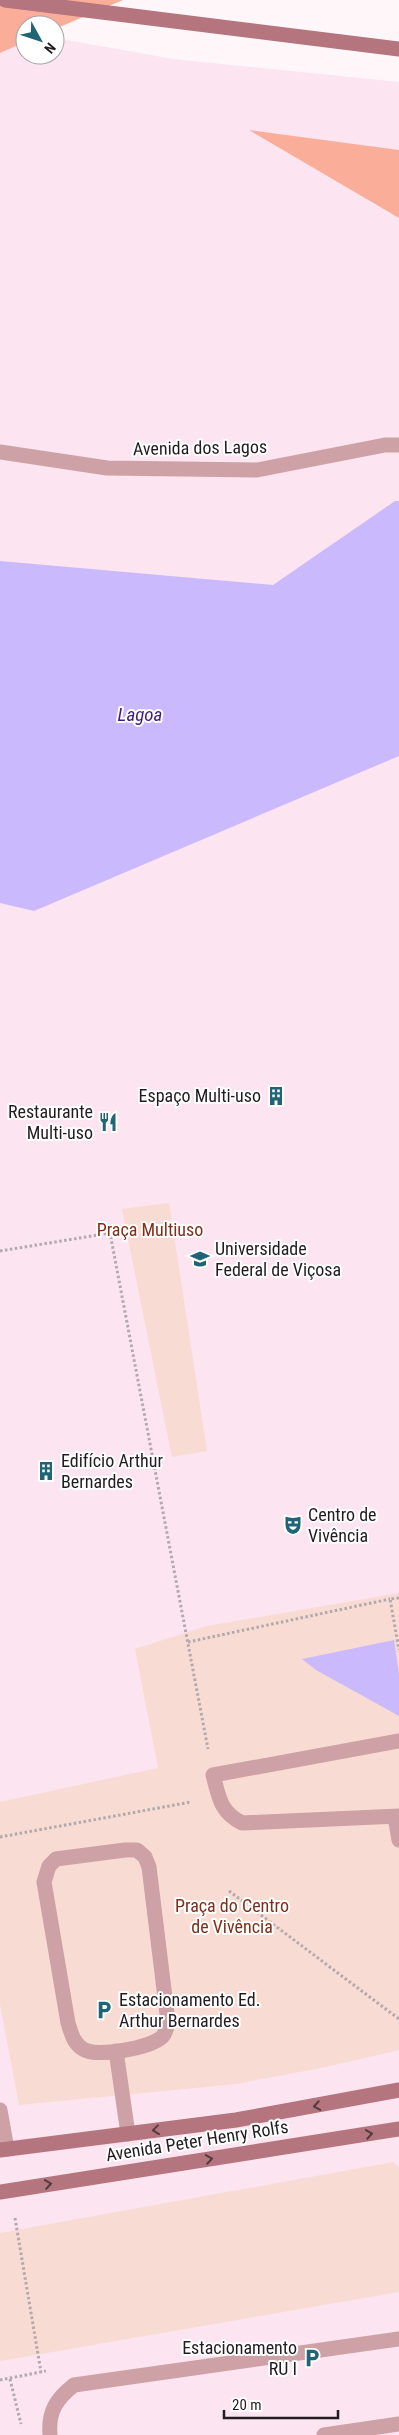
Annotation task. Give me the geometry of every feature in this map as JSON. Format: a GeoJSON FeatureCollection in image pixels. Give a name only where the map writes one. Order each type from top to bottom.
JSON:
{"type":"FeatureCollection","features":[{"type":"Feature","properties":{"kind":"main road"},"geometry":{"type":"LineString","coordinates":[[5,0],[399,49]]}},
{"type":"Feature","properties":{"kind":"main road","name":"Avenida Peter Henry Rolfs"},"geometry":{"type":"LineString","coordinates":[[4,2149],[236,2120],[399,2090]]}},
{"type":"Feature","properties":{"kind":"main road","name":"Avenida Peter Henry Rolfs"},"geometry":{"type":"LineString","coordinates":[[0,2192],[399,2130]]}},
{"type":"Feature","properties":{"kind":"street","name":"Avenida dos Lagos"},"geometry":{"type":"LineString","coordinates":[[0,452],[107,468],[258,470],[385,445],[399,445]]}},
{"type":"Feature","properties":{"kind":"street"},"geometry":{"type":"LineString","coordinates":[[399,1742],[213,1775],[222,1807],[230,1817],[242,1823],[397,1817],[399,1840]]}},
{"type":"Feature","properties":{"kind":"street"},"geometry":{"type":"LineString","coordinates":[[137,1850],[145,1857],[149,1867],[168,2022],[162,2036],[153,2043],[116,2051],[93,2054],[82,2049],[73,2040],[68,2022],[44,1882],[49,1866],[56,1859],[137,1850]]}},
{"type":"Feature","properties":{"kind":"street"},"geometry":{"type":"LineString","coordinates":[[116,2051],[128,2134]]}},
{"type":"Feature","properties":{"kind":"street"},"geometry":{"type":"LineString","coordinates":[[0,2110],[4,2149]]}},
{"type":"Feature","properties":{"kind":"street"},"geometry":{"type":"LineString","coordinates":[[50,2435],[49,2422],[53,2408],[60,2396],[74,2385],[399,2339]]}},
{"type":"Feature","properties":{"kind":"street"},"geometry":{"type":"LineString","coordinates":[[324,2435],[399,2424]]}},
{"type":"Feature","properties":{"kind":"path"},"geometry":{"type":"LineString","coordinates":[[0,1251],[110,1233],[213,1775]]}},
{"type":"Feature","properties":{"kind":"path"},"geometry":{"type":"LineString","coordinates":[[188,1642],[399,1598]]}},
{"type":"Feature","properties":{"kind":"path"},"geometry":{"type":"LineString","coordinates":[[390,1600],[399,1650]]}},
{"type":"Feature","properties":{"kind":"path"},"geometry":{"type":"LineString","coordinates":[[0,1837],[219,1797]]}},
{"type":"Feature","properties":{"kind":"path"},"geometry":{"type":"LineString","coordinates":[[229,1891],[399,2019]]}},
{"type":"Feature","properties":{"kind":"path"},"geometry":{"type":"LineString","coordinates":[[14,2213],[41,2372]]}},
{"type":"Feature","properties":{"kind":"path"},"geometry":{"type":"LineString","coordinates":[[10,2379],[21,2426]]}},
{"type":"Feature","properties":{"kind":"shaded area"},"geometry":{"type":"Polygon","coordinates":[[[0,0],[123,0],[65,25],[65,15],[15,15],[15,46],[0,53],[0,0]]]}},
{"type":"Feature","properties":{"kind":"shaded area","name":"Universidade Federal de Viçosa"},"geometry":{"type":"Polygon","coordinates":[[[0,29],[15,31],[15,65],[65,65],[65,40],[173,59],[399,82],[399,2435],[0,2435],[0,29]]]}},
{"type":"Feature","properties":{"kind":"shaded area"},"geometry":{"type":"Polygon","coordinates":[[[249,130],[399,150],[399,218],[249,130]]]}},
{"type":"Feature","properties":{"kind":"green space","name":"Praça Multiuso"},"geometry":{"type":"Polygon","coordinates":[[[169,1203],[207,1451],[172,1457],[122,1209],[169,1203]]]}},
{"type":"Feature","properties":{"kind":"green space","name":"Praça do Centro de Vivência"},"geometry":{"type":"Polygon","coordinates":[[[399,1593],[399,2050],[326,2067],[236,2084],[19,2105],[0,2004],[0,1802],[158,1768],[135,1649],[207,1626],[399,1593]]]}},
{"type":"Feature","properties":{"kind":"green space"},"geometry":{"type":"Polygon","coordinates":[[[394,2162],[399,2168],[399,2292],[0,2361],[0,2233],[394,2162]]]}},
{"type":"Feature","properties":{"kind":"water","name":"Lagoa"},"geometry":{"type":"Polygon","coordinates":[[[395,501],[399,501],[399,756],[34,911],[0,903],[0,561],[273,585],[395,501]]]}},
{"type":"Feature","properties":{"kind":"water"},"geometry":{"type":"Polygon","coordinates":[[[394,1640],[399,1674],[399,1716],[316,1670],[302,1659],[394,1640]]]}},
{"type":"Feature","properties":{"kind":"place","name":"Espaço Multi-uso"},"geometry":{"type":"Point","coordinates":[276,1096]}},
{"type":"Feature","properties":{"kind":"place","name":"Restaurante Multi-uso"},"geometry":{"type":"Point","coordinates":[108,1122]}},
{"type":"Feature","properties":{"kind":"place","name":"Universidade Federal de Viçosa"},"geometry":{"type":"Point","coordinates":[200,1259]}},
{"type":"Feature","properties":{"kind":"place","name":"Edifício Arthur Bernardes"},"geometry":{"type":"Point","coordinates":[46,1471]}},
{"type":"Feature","properties":{"kind":"place","name":"Centro de Vivência"},"geometry":{"type":"Point","coordinates":[293,1525]}},
{"type":"Feature","properties":{"kind":"place","name":"Estacionamento Ed. Arthur Bernardes"},"geometry":{"type":"Point","coordinates":[104,2010]}},
{"type":"Feature","properties":{"kind":"place","name":"Estacionamento RU I"},"geometry":{"type":"Point","coordinates":[312,2358]}}]}
